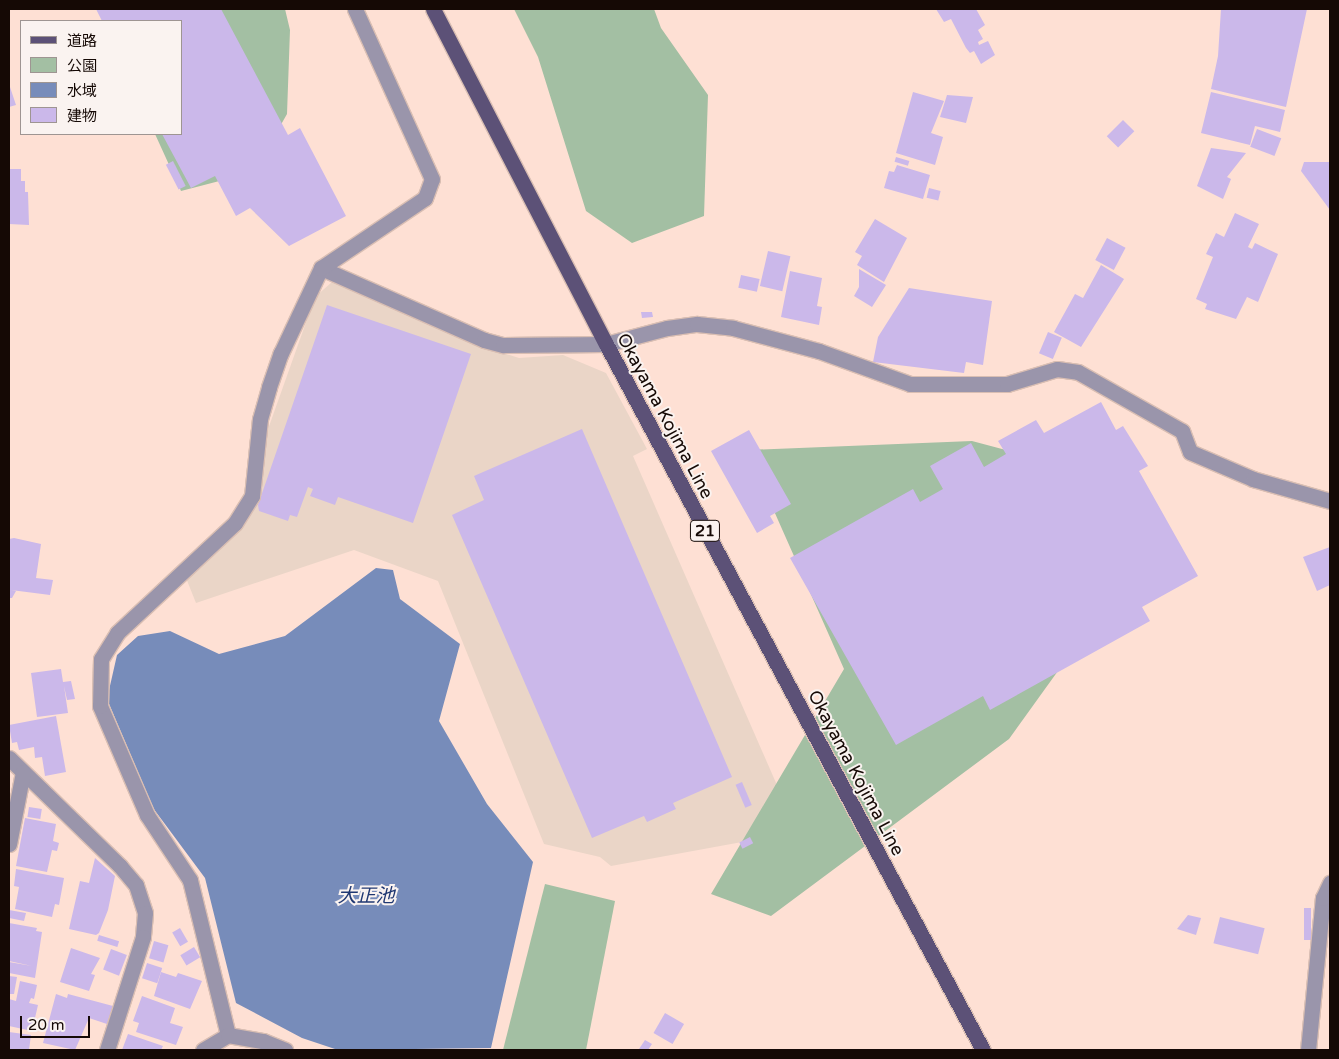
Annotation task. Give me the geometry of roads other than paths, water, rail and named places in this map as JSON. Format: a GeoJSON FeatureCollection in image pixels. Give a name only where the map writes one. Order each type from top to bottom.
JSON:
{"type":"FeatureCollection","features":[{"type":"Feature","properties":{"kind":"main road","name":"Okayama Kojima Line"},"geometry":{"type":"LineString","coordinates":[[433,9],[606,344],[983,1050]]}},
{"type":"Feature","properties":{"kind":"street"},"geometry":{"type":"LineString","coordinates":[[228,1035],[190,880],[147,815],[100,706],[101,659],[117,633],[235,523],[252,496],[260,419],[269,388],[281,354],[320,268],[425,198],[432,179],[355,9]]}},
{"type":"Feature","properties":{"kind":"street"},"geometry":{"type":"LineString","coordinates":[[320,268],[484,340],[541,346],[606,344],[667,328],[697,324],[732,328],[818,351],[910,384],[1006,384],[1057,369],[1078,372],[1182,431],[1190,452],[1253,479],[1330,501]]}},
{"type":"Feature","properties":{"kind":"street"},"geometry":{"type":"LineString","coordinates":[[9,758],[120,866],[136,885],[145,913],[143,937],[108,1050]]}},
{"type":"Feature","properties":{"kind":"street"},"geometry":{"type":"LineString","coordinates":[[9,844],[23,772]]}},
{"type":"Feature","properties":{"kind":"street"},"geometry":{"type":"LineString","coordinates":[[1308,1050],[1323,898],[1330,883]]}},
{"type":"Feature","properties":{"kind":"street"},"geometry":{"type":"LineString","coordinates":[[203,1050],[228,1035],[263,1041],[286,1050]]}},
{"type":"Feature","properties":{"kind":"water","name":"大正池"},"geometry":{"type":"Polygon","coordinates":[[[376,568],[393,570],[400,599],[460,644],[439,721],[487,804],[533,862],[491,1048],[338,1050],[302,1038],[236,1003],[205,878],[153,808],[107,699],[117,655],[138,636],[170,631],[219,654],[285,636],[376,568]]]}}]}
